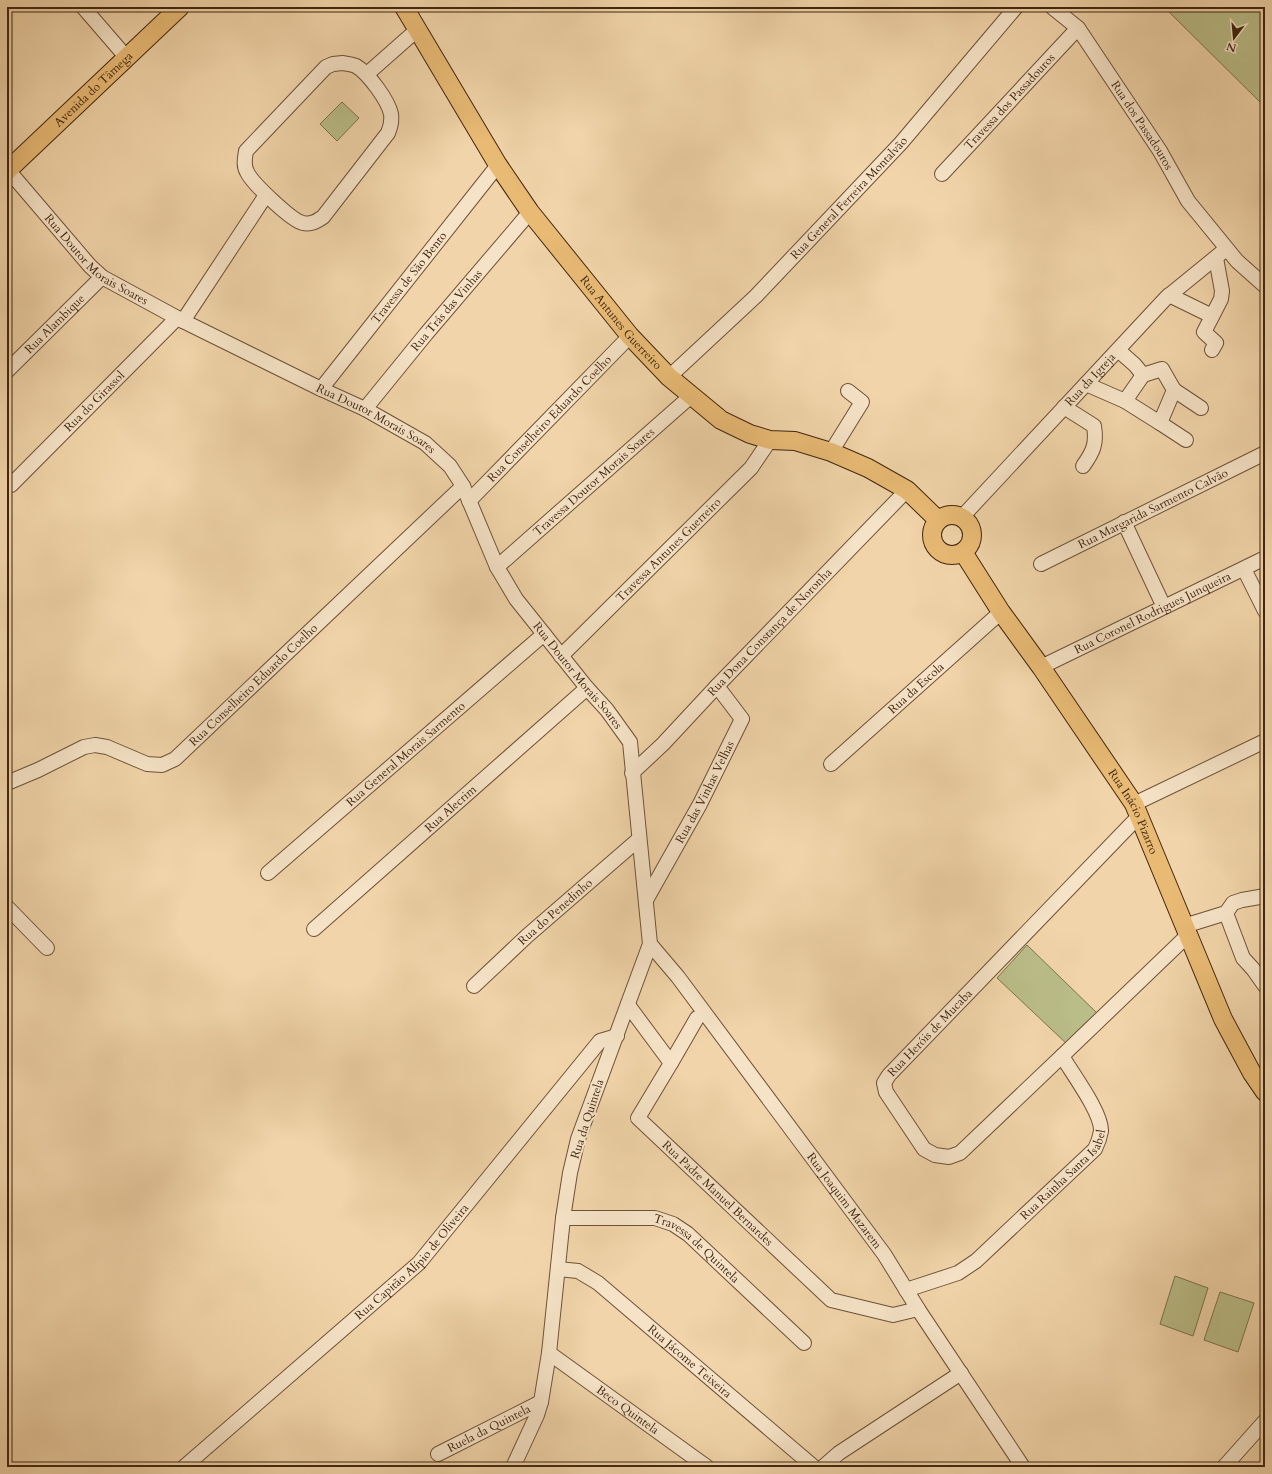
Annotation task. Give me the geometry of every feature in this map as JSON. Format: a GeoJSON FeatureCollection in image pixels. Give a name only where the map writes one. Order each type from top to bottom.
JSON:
{"type":"FeatureCollection","features":[{"type":"Feature","properties":{"kind":"main road","name":"Avenida do Tâmega"},"geometry":{"type":"LineString","coordinates":[[7,170],[180,7]]}},
{"type":"Feature","properties":{"kind":"main road","name":"Rua Antunes Guerreiro"},"geometry":{"type":"LineString","coordinates":[[404,7],[498,165],[530,212],[630,336],[669,377],[721,420],[750,434],[770,440],[795,441],[831,452],[868,468],[907,490],[938,520]]}},
{"type":"Feature","properties":{"kind":"main road"},"geometry":{"type":"LineString","coordinates":[[950,515],[962,517],[967,521],[972,532],[971,543],[963,552],[951,556],[936,548],[931,536],[932,530],[938,520],[943,516],[950,515]]}},
{"type":"Feature","properties":{"kind":"main road","name":"Rua Inácio Pizarro"},"geometry":{"type":"LineString","coordinates":[[963,552],[1001,612],[1137,810],[1223,1019],[1252,1073],[1265,1092]]}},
{"type":"Feature","properties":{"kind":"street"},"geometry":{"type":"LineString","coordinates":[[83,7],[127,58]]}},
{"type":"Feature","properties":{"kind":"street","name":"Rua General Ferreira Montalvão"},"geometry":{"type":"LineString","coordinates":[[669,377],[756,296],[896,149],[1016,7]]}},
{"type":"Feature","properties":{"kind":"street","name":"Rua dos Passadouros"},"geometry":{"type":"LineString","coordinates":[[1052,7],[1078,28],[1160,151],[1188,201],[1221,253],[1237,262],[1265,286]]}},
{"type":"Feature","properties":{"kind":"street","name":"Travessa dos Passadouros"},"geometry":{"type":"LineString","coordinates":[[942,174],[1078,28]]}},
{"type":"Feature","properties":{"kind":"street"},"geometry":{"type":"LineString","coordinates":[[367,74],[418,29]]}},
{"type":"Feature","properties":{"kind":"street"},"geometry":{"type":"LineString","coordinates":[[343,63],[355,66],[367,74],[387,104],[391,113],[391,124],[388,133],[323,217],[314,222],[303,223],[294,219],[266,195],[247,172],[244,161],[246,151],[326,67],[333,64],[343,63]]}},
{"type":"Feature","properties":{"kind":"street","name":"Travessa de São Bento"},"geometry":{"type":"LineString","coordinates":[[321,389],[498,165]]}},
{"type":"Feature","properties":{"kind":"street","name":"Rua Doutor Morais Soares"},"geometry":{"type":"LineString","coordinates":[[7,170],[90,266],[102,277],[180,319],[321,389],[365,409],[425,443],[450,466],[463,486],[497,567],[516,599],[561,656],[607,710],[630,742],[632,773]]}},
{"type":"Feature","properties":{"kind":"street","name":"Rua do Girassol"},"geometry":{"type":"LineString","coordinates":[[11,485],[180,319],[266,195]]}},
{"type":"Feature","properties":{"kind":"street","name":"Rua Trás das Vinhas"},"geometry":{"type":"LineString","coordinates":[[365,409],[426,334],[530,212]]}},
{"type":"Feature","properties":{"kind":"street"},"geometry":{"type":"LineString","coordinates":[[1212,350],[1216,343],[1204,332],[1221,299],[1221,253]]}},
{"type":"Feature","properties":{"kind":"street","name":"Rua da Igreja"},"geometry":{"type":"LineString","coordinates":[[962,517],[1169,295],[1221,253]]}},
{"type":"Feature","properties":{"kind":"street","name":"Rua Alambique"},"geometry":{"type":"LineString","coordinates":[[7,371],[102,277]]}},
{"type":"Feature","properties":{"kind":"street"},"geometry":{"type":"LineString","coordinates":[[1169,295],[1212,316]]}},
{"type":"Feature","properties":{"kind":"street","name":"Rua Conselheiro Eduardo Coelho"},"geometry":{"type":"LineString","coordinates":[[469,501],[630,336]]}},
{"type":"Feature","properties":{"kind":"street"},"geometry":{"type":"LineString","coordinates":[[1118,350],[1135,365],[1143,375]]}},
{"type":"Feature","properties":{"kind":"street"},"geometry":{"type":"LineString","coordinates":[[1125,401],[1143,375],[1162,369],[1174,390],[1201,408]]}},
{"type":"Feature","properties":{"kind":"street"},"geometry":{"type":"LineString","coordinates":[[1086,384],[1125,401],[1186,440]]}},
{"type":"Feature","properties":{"kind":"street"},"geometry":{"type":"LineString","coordinates":[[1160,423],[1174,390]]}},
{"type":"Feature","properties":{"kind":"street"},"geometry":{"type":"LineString","coordinates":[[831,452],[862,402],[848,391]]}},
{"type":"Feature","properties":{"kind":"street","name":"Travessa Doutor Morais Soares"},"geometry":{"type":"LineString","coordinates":[[497,567],[691,396]]}},
{"type":"Feature","properties":{"kind":"street"},"geometry":{"type":"LineString","coordinates":[[1064,407],[1094,426],[1096,436],[1094,448],[1092,454],[1082,466]]}},
{"type":"Feature","properties":{"kind":"street","name":"Travessa Antunes Guerreiro"},"geometry":{"type":"LineString","coordinates":[[561,656],[751,468],[770,440]]}},
{"type":"Feature","properties":{"kind":"street","name":"Rua Margarida Sarmento Calvão"},"geometry":{"type":"LineString","coordinates":[[1041,564],[1265,453]]}},
{"type":"Feature","properties":{"kind":"street","name":"Rua Conselheiro Eduardo Coelho"},"geometry":{"type":"LineString","coordinates":[[7,783],[38,770],[84,747],[96,745],[107,747],[147,764],[162,765],[175,759],[463,486]]}},
{"type":"Feature","properties":{"kind":"street","name":"Rua Dona Constança de Noronha"},"geometry":{"type":"LineString","coordinates":[[632,773],[664,744],[717,686],[907,490]]}},
{"type":"Feature","properties":{"kind":"street"},"geometry":{"type":"LineString","coordinates":[[1124,522],[1164,607]]}},
{"type":"Feature","properties":{"kind":"street","name":"Rua Coronel Rodrigues Junqueira"},"geometry":{"type":"LineString","coordinates":[[1040,667],[1265,558]]}},
{"type":"Feature","properties":{"kind":"street"},"geometry":{"type":"LineString","coordinates":[[1244,569],[1265,611]]}},
{"type":"Feature","properties":{"kind":"street","name":"Rua da Escola"},"geometry":{"type":"LineString","coordinates":[[831,764],[1001,612]]}},
{"type":"Feature","properties":{"kind":"street","name":"Rua General Morais Sarmento"},"geometry":{"type":"LineString","coordinates":[[268,873],[544,634]]}},
{"type":"Feature","properties":{"kind":"street","name":"Rua das Vinhas Velhas"},"geometry":{"type":"LineString","coordinates":[[646,900],[700,804],[742,719],[717,686]]}},
{"type":"Feature","properties":{"kind":"street","name":"Rua Alecrim"},"geometry":{"type":"LineString","coordinates":[[314,929],[588,688]]}},
{"type":"Feature","properties":{"kind":"street"},"geometry":{"type":"LineString","coordinates":[[1137,810],[1265,741]]}},
{"type":"Feature","properties":{"kind":"street","name":"Rua da Quintela"},"geometry":{"type":"LineString","coordinates":[[516,1465],[541,1402],[549,1353],[570,1173],[578,1139],[650,944],[632,773]]}},
{"type":"Feature","properties":{"kind":"street","name":"Rua Heróis de Mucaba"},"geometry":{"type":"LineString","coordinates":[[1062,1056],[960,1153],[949,1157],[935,1156],[924,1149],[886,1092],[884,1083],[889,1075],[1137,810]]}},
{"type":"Feature","properties":{"kind":"street","name":"Rua do Penedinho"},"geometry":{"type":"LineString","coordinates":[[474,986],[527,936],[639,839]]}},
{"type":"Feature","properties":{"kind":"street"},"geometry":{"type":"LineString","coordinates":[[1062,1056],[1186,931],[1226,913],[1233,904],[1242,900],[1265,896]]}},
{"type":"Feature","properties":{"kind":"street"},"geometry":{"type":"LineString","coordinates":[[7,907],[46,948]]}},
{"type":"Feature","properties":{"kind":"street"},"geometry":{"type":"LineString","coordinates":[[1226,913],[1243,958],[1265,986]]}},
{"type":"Feature","properties":{"kind":"street","name":"Rua Joaquim Mazarem"},"geometry":{"type":"LineString","coordinates":[[650,944],[682,982],[884,1254],[918,1309],[1023,1467]]}},
{"type":"Feature","properties":{"kind":"street"},"geometry":{"type":"LineString","coordinates":[[628,1005],[671,1063],[697,1018]]}},
{"type":"Feature","properties":{"kind":"street","name":"Rua Capitão Alípio de Oliveira"},"geometry":{"type":"LineString","coordinates":[[184,1467],[419,1263],[600,1041],[616,1036]]}},
{"type":"Feature","properties":{"kind":"street","name":"Rua Rainha Santa Isabel"},"geometry":{"type":"LineString","coordinates":[[906,1290],[958,1273],[976,1261],[1095,1149],[1101,1130],[1097,1114],[1062,1056]]}},
{"type":"Feature","properties":{"kind":"street","name":"Rua Padre Manuel Bernardes"},"geometry":{"type":"LineString","coordinates":[[671,1063],[638,1118],[831,1300],[893,1315],[918,1309]]}},
{"type":"Feature","properties":{"kind":"street","name":"Travessa de Quintela"},"geometry":{"type":"LineString","coordinates":[[564,1218],[655,1218],[673,1224],[688,1234],[804,1343]]}},
{"type":"Feature","properties":{"kind":"street","name":"Rua Jácome Teixeira"},"geometry":{"type":"LineString","coordinates":[[558,1269],[578,1271],[598,1283],[814,1467]]}},
{"type":"Feature","properties":{"kind":"street","name":"Beco Quintela"},"geometry":{"type":"LineString","coordinates":[[549,1353],[707,1467]]}},
{"type":"Feature","properties":{"kind":"street"},"geometry":{"type":"LineString","coordinates":[[823,1467],[839,1453],[961,1373]]}},
{"type":"Feature","properties":{"kind":"street","name":"Ruela da Quintela"},"geometry":{"type":"LineString","coordinates":[[438,1454],[541,1402]]}},
{"type":"Feature","properties":{"kind":"street"},"geometry":{"type":"LineString","coordinates":[[1224,1467],[1265,1421]]}},
{"type":"Feature","properties":{"kind":"green space"},"geometry":{"type":"Polygon","coordinates":[[[1164,7],[1265,7],[1265,107],[1164,7]]]}},
{"type":"Feature","properties":{"kind":"green space"},"geometry":{"type":"Polygon","coordinates":[[[342,102],[359,118],[337,141],[320,124],[342,102]]]}},
{"type":"Feature","properties":{"kind":"green space"},"geometry":{"type":"Polygon","coordinates":[[[1027,945],[1098,1014],[1067,1044],[997,978],[1027,945]]]}},
{"type":"Feature","properties":{"kind":"green space"},"geometry":{"type":"Polygon","coordinates":[[[1175,1276],[1208,1288],[1193,1336],[1160,1324],[1175,1276]]]}},
{"type":"Feature","properties":{"kind":"green space"},"geometry":{"type":"Polygon","coordinates":[[[1220,1292],[1254,1303],[1238,1352],[1204,1340],[1220,1292]]]}}]}
